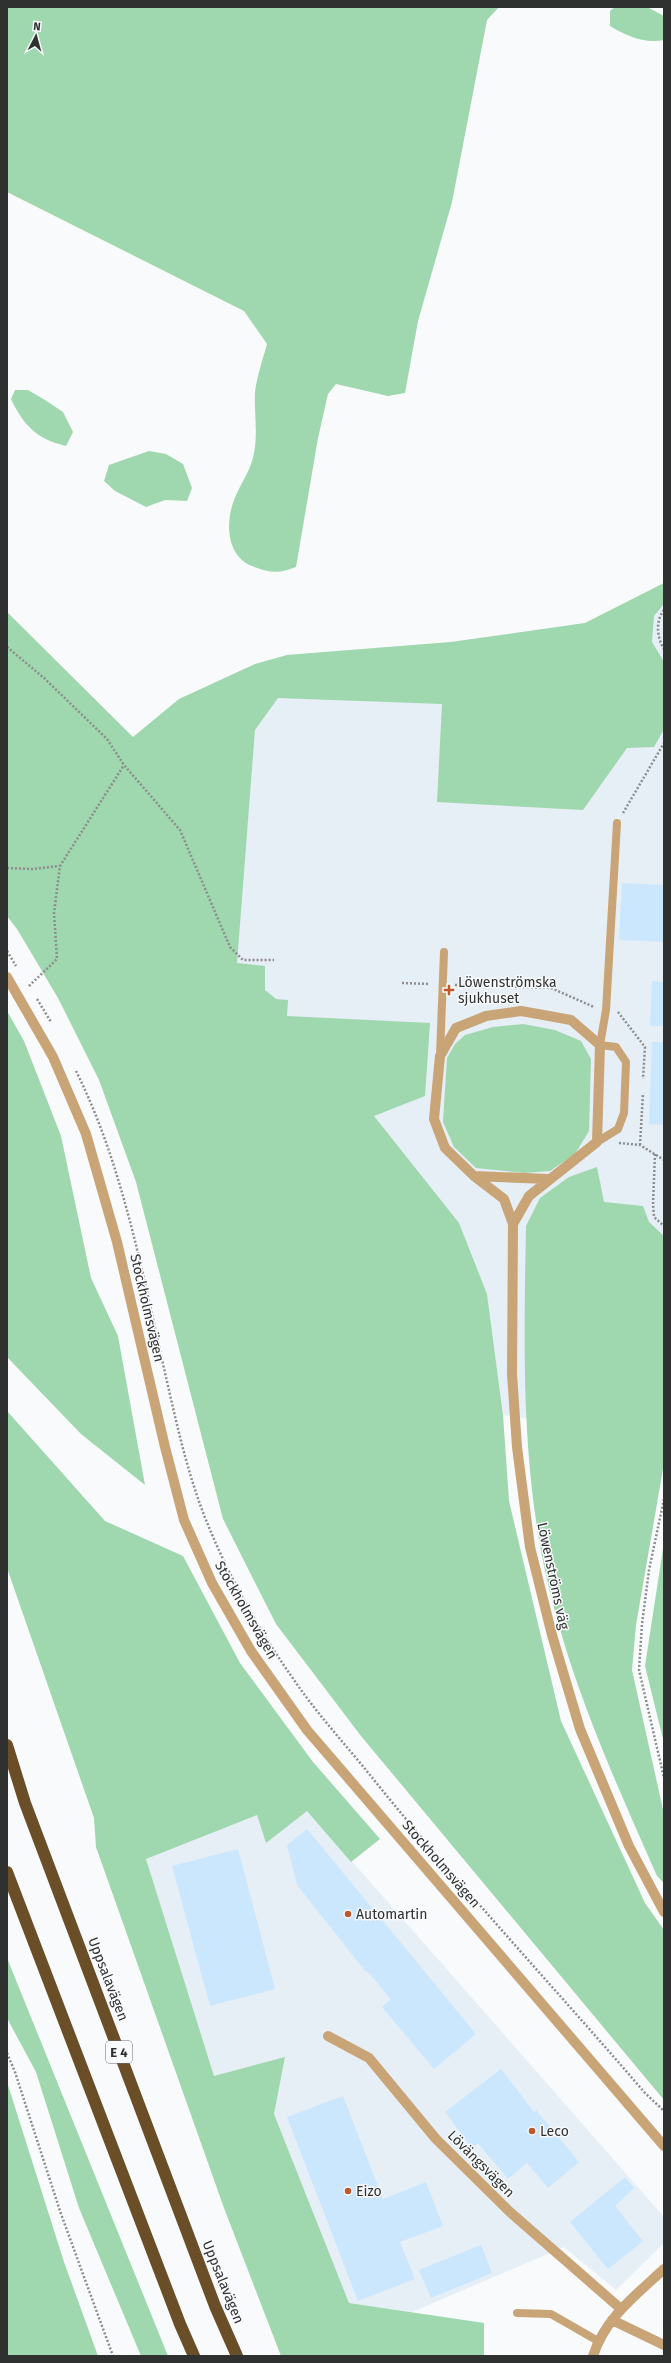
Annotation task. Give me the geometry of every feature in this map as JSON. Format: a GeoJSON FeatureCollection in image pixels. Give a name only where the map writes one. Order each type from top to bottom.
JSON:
{"type":"FeatureCollection","features":[{"type":"Feature","properties":{"kind":"highway","name":"Uppsalavägen"},"geometry":{"type":"LineString","coordinates":[[7,1745],[25,1803],[212,2299],[237,2356]]}},
{"type":"Feature","properties":{"kind":"highway"},"geometry":{"type":"LineString","coordinates":[[7,1872],[180,2324],[194,2356]]}},
{"type":"Feature","properties":{"kind":"street","name":"Stockholmsvägen"},"geometry":{"type":"LineString","coordinates":[[7,977],[53,1057],[86,1134],[117,1242],[165,1447],[184,1520],[212,1583],[251,1650],[307,1730],[664,2146]]}},
{"type":"Feature","properties":{"kind":"street","name":"Löwenströms väg"},"geometry":{"type":"LineString","coordinates":[[600,1045],[571,1020],[521,1011],[486,1016],[456,1028],[440,1056],[434,1119],[446,1148],[474,1176],[504,1199],[512,1224],[512,1374],[517,1447],[530,1547],[552,1635],[580,1729],[629,1846],[664,1912]]}},
{"type":"Feature","properties":{"kind":"street"},"geometry":{"type":"LineString","coordinates":[[512,1224],[529,1196],[548,1179],[561,1171],[597,1142],[600,1045]]}},
{"type":"Feature","properties":{"kind":"street"},"geometry":{"type":"LineString","coordinates":[[474,1176],[548,1179]]}},
{"type":"Feature","properties":{"kind":"street","name":"Lövängsvägen"},"geometry":{"type":"LineString","coordinates":[[328,2036],[369,2058],[436,2139],[510,2212],[621,2308]]}},
{"type":"Feature","properties":{"kind":"street"},"geometry":{"type":"LineString","coordinates":[[593,2356],[598,2341],[621,2308],[664,2269]]}},
{"type":"Feature","properties":{"kind":"street"},"geometry":{"type":"LineString","coordinates":[[612,2320],[664,2345]]}},
{"type":"Feature","properties":{"kind":"lane"},"geometry":{"type":"LineString","coordinates":[[597,1142],[618,1129],[624,1114],[626,1062],[616,1047],[600,1045],[606,1010],[617,823]]}},
{"type":"Feature","properties":{"kind":"lane"},"geometry":{"type":"LineString","coordinates":[[440,1056],[444,952]]}},
{"type":"Feature","properties":{"kind":"lane"},"geometry":{"type":"LineString","coordinates":[[517,2313],[551,2314],[598,2341]]}},
{"type":"Feature","properties":{"kind":"path"},"geometry":{"type":"LineString","coordinates":[[664,610],[660,615],[658,639],[664,649]]}},
{"type":"Feature","properties":{"kind":"path"},"geometry":{"type":"LineString","coordinates":[[7,647],[44,678],[107,739],[124,765],[180,830],[230,947],[243,960],[274,960]]}},
{"type":"Feature","properties":{"kind":"path"},"geometry":{"type":"LineString","coordinates":[[617,823],[664,743]]}},
{"type":"Feature","properties":{"kind":"path"},"geometry":{"type":"LineString","coordinates":[[29,986],[57,959],[54,913],[60,866],[124,765]]}},
{"type":"Feature","properties":{"kind":"path"},"geometry":{"type":"LineString","coordinates":[[7,868],[32,869],[60,866]]}},
{"type":"Feature","properties":{"kind":"path"},"geometry":{"type":"LineString","coordinates":[[7,952],[18,969]]}},
{"type":"Feature","properties":{"kind":"path"},"geometry":{"type":"LineString","coordinates":[[25,980],[33,992]]}},
{"type":"Feature","properties":{"kind":"path"},"geometry":{"type":"LineString","coordinates":[[37,998],[54,1028]]}},
{"type":"Feature","properties":{"kind":"path"},"geometry":{"type":"LineString","coordinates":[[73,1065],[109,1148],[146,1287],[172,1405],[195,1487],[206,1520],[224,1561],[258,1626],[293,1680],[450,1872],[645,2093],[664,2111]]}},
{"type":"Feature","properties":{"kind":"path"},"geometry":{"type":"LineString","coordinates":[[640,1145],[643,1093]]}},
{"type":"Feature","properties":{"kind":"path"},"geometry":{"type":"LineString","coordinates":[[597,1142],[640,1145],[664,1160]]}},
{"type":"Feature","properties":{"kind":"path"},"geometry":{"type":"LineString","coordinates":[[655,1154],[653,1204],[654,1217],[664,1226]]}},
{"type":"Feature","properties":{"kind":"path"},"geometry":{"type":"LineString","coordinates":[[664,1499],[649,1570],[642,1624],[639,1670],[664,1778]]}},
{"type":"Feature","properties":{"kind":"path"},"geometry":{"type":"LineString","coordinates":[[7,2053],[15,2072],[61,2214],[113,2356]]}},
{"type":"Feature","properties":{"kind":"shaded area","name":"Löwenströmska sjukhuset"},"geometry":{"type":"Polygon","coordinates":[[[664,583],[664,1439],[503,1415],[487,1294],[232,1016],[255,730],[287,655],[451,642],[585,623],[664,583]]]}},
{"type":"Feature","properties":{"kind":"shaded area"},"geometry":{"type":"Polygon","coordinates":[[[307,1810],[664,2217],[664,2243],[616,2290],[564,2247],[412,2312],[349,2303],[274,2114],[285,2058],[214,2076],[146,1859],[257,1815],[266,1843],[307,1810]]]}},
{"type":"Feature","properties":{"kind":"green space"},"geometry":{"type":"Polygon","coordinates":[[[7,7],[499,7],[487,20],[452,202],[418,321],[405,393],[388,396],[336,384],[328,394],[318,438],[296,567],[284,571],[274,572],[252,566],[237,555],[230,538],[229,529],[231,509],[236,494],[253,460],[256,438],[255,392],[267,344],[244,311],[7,192],[7,7]]]}},
{"type":"Feature","properties":{"kind":"green space"},"geometry":{"type":"Polygon","coordinates":[[[615,7],[647,7],[664,16],[664,40],[643,40],[623,33],[610,26],[610,11],[615,7]]]}},
{"type":"Feature","properties":{"kind":"green space"},"geometry":{"type":"Polygon","coordinates":[[[15,390],[28,390],[63,412],[73,432],[66,446],[47,440],[26,424],[11,399],[15,390]]]}},
{"type":"Feature","properties":{"kind":"green space"},"geometry":{"type":"Polygon","coordinates":[[[149,451],[166,454],[183,464],[192,488],[187,501],[165,500],[146,507],[115,491],[104,481],[109,465],[149,451]]]}},
{"type":"Feature","properties":{"kind":"green space"},"geometry":{"type":"Polygon","coordinates":[[[664,583],[664,604],[654,616],[652,642],[664,662],[664,729],[654,747],[627,748],[583,810],[437,802],[442,704],[278,698],[255,730],[237,963],[265,966],[265,990],[276,999],[288,1000],[287,1016],[430,1023],[425,1096],[374,1116],[459,1223],[487,1294],[503,1415],[509,1501],[561,1721],[645,1903],[664,1930],[664,2100],[361,1736],[276,1624],[223,1519],[136,1182],[99,1080],[58,998],[17,929],[7,916],[7,612],[133,737],[179,699],[255,664],[287,655],[451,642],[585,623],[664,583]]]}},
{"type":"Feature","properties":{"kind":"green space"},"geometry":{"type":"Polygon","coordinates":[[[7,1011],[24,1041],[61,1136],[91,1278],[118,1336],[145,1485],[81,1434],[7,1357],[7,1011]]]}},
{"type":"Feature","properties":{"kind":"green space"},"geometry":{"type":"Polygon","coordinates":[[[523,1024],[555,1030],[581,1041],[591,1059],[589,1131],[575,1154],[550,1171],[524,1173],[476,1168],[454,1147],[443,1122],[447,1058],[455,1044],[465,1035],[493,1027],[523,1024]]]}},
{"type":"Feature","properties":{"kind":"green space"},"geometry":{"type":"Polygon","coordinates":[[[597,1167],[604,1202],[643,1206],[649,1222],[664,1236],[664,1463],[636,1625],[632,1670],[664,1814],[664,1883],[657,1876],[606,1759],[576,1679],[551,1598],[535,1515],[530,1474],[525,1391],[526,1226],[540,1198],[569,1177],[597,1167]]]}},
{"type":"Feature","properties":{"kind":"green space"},"geometry":{"type":"Polygon","coordinates":[[[7,1411],[105,1521],[183,1556],[240,1663],[313,1762],[380,1839],[351,1862],[307,1811],[266,1843],[257,1815],[146,1859],[214,2076],[285,2057],[274,2114],[349,2303],[484,2323],[484,2356],[281,2356],[224,2208],[96,1847],[94,1818],[7,1568],[7,1411]]]}},
{"type":"Feature","properties":{"kind":"green space"},"geometry":{"type":"Polygon","coordinates":[[[664,1542],[664,1743],[645,1666],[664,1542]]]}},
{"type":"Feature","properties":{"kind":"green space"},"geometry":{"type":"Polygon","coordinates":[[[7,1958],[168,2356],[141,2356],[79,2208],[36,2072],[7,2018],[7,1958]]]}},
{"type":"Feature","properties":{"kind":"green space"},"geometry":{"type":"Polygon","coordinates":[[[7,2082],[64,2262],[98,2356],[7,2356],[7,2082]]]}},
{"type":"Feature","properties":{"kind":"building"},"geometry":{"type":"Polygon","coordinates":[[[622,883],[664,885],[664,942],[619,940],[622,883]]]}},
{"type":"Feature","properties":{"kind":"building"},"geometry":{"type":"Polygon","coordinates":[[[652,981],[664,982],[664,1026],[650,1026],[652,981]]]}},
{"type":"Feature","properties":{"kind":"building"},"geometry":{"type":"Polygon","coordinates":[[[652,1042],[664,1042],[664,1125],[649,1124],[652,1042]]]}},
{"type":"Feature","properties":{"kind":"building"},"geometry":{"type":"Polygon","coordinates":[[[307,1829],[476,2034],[434,2069],[382,2007],[391,1999],[367,1971],[366,1972],[297,1885],[287,1845],[307,1829]]]}},
{"type":"Feature","properties":{"kind":"building"},"geometry":{"type":"Polygon","coordinates":[[[238,1849],[275,1989],[210,2006],[172,1866],[238,1849]]]}},
{"type":"Feature","properties":{"kind":"building"},"geometry":{"type":"Polygon","coordinates":[[[501,2069],[534,2112],[536,2110],[579,2162],[548,2188],[527,2163],[508,2179],[478,2143],[472,2148],[445,2112],[501,2069]]]}},
{"type":"Feature","properties":{"kind":"building","name":"Eizo"},"geometry":{"type":"Polygon","coordinates":[[[343,2096],[383,2199],[426,2182],[443,2226],[400,2242],[415,2279],[358,2301],[287,2117],[343,2096]]]}},
{"type":"Feature","properties":{"kind":"building"},"geometry":{"type":"Polygon","coordinates":[[[625,2177],[634,2188],[615,2206],[643,2241],[608,2269],[570,2222],[625,2177]]]}},
{"type":"Feature","properties":{"kind":"building"},"geometry":{"type":"Polygon","coordinates":[[[481,2245],[492,2273],[431,2298],[419,2270],[481,2245]]]}},
{"type":"Feature","properties":{"kind":"place","name":"Löwenströmska sjukhuset"},"geometry":{"type":"Point","coordinates":[449,990]}},
{"type":"Feature","properties":{"kind":"place","name":"Automartin"},"geometry":{"type":"Point","coordinates":[348,1914]}},
{"type":"Feature","properties":{"kind":"place","name":"Leco"},"geometry":{"type":"Point","coordinates":[532,2131]}},
{"type":"Feature","properties":{"kind":"place","name":"Eizo"},"geometry":{"type":"Point","coordinates":[348,2191]}}]}
